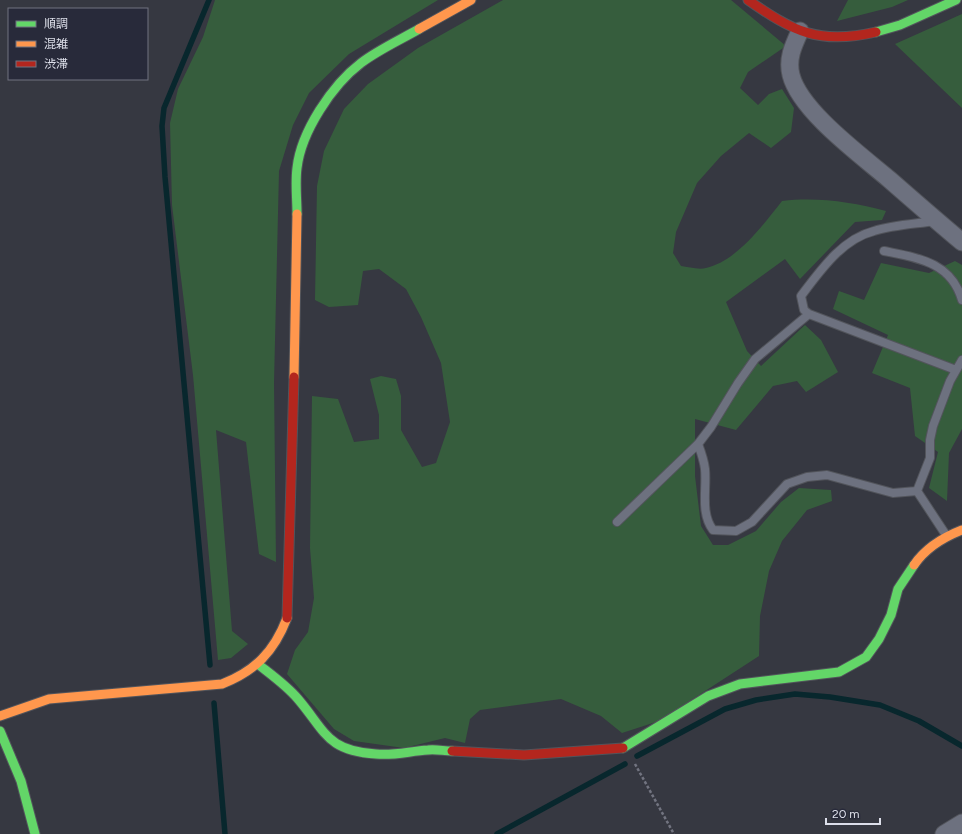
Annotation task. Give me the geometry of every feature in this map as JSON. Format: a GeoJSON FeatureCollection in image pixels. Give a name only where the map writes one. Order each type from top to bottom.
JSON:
{"type":"FeatureCollection","features":[{"type":"Feature","properties":{"kind":"street"},"geometry":{"type":"LineString","coordinates":[[0,716],[49,699],[222,684],[246,674],[259,665],[272,651],[282,635],[288,615],[296,294],[297,168],[303,144],[324,103],[345,78],[362,63],[384,48],[471,0]]}},
{"type":"Feature","properties":{"kind":"street"},"geometry":{"type":"LineString","coordinates":[[748,0],[800,31],[825,37],[849,38],[878,33],[956,0]]}},
{"type":"Feature","properties":{"kind":"street"},"geometry":{"type":"LineString","coordinates":[[800,31],[793,47],[790,61],[792,76],[804,100],[822,120],[962,242]]}},
{"type":"Feature","properties":{"kind":"street"},"geometry":{"type":"LineString","coordinates":[[259,665],[284,684],[329,738],[349,748],[378,756],[414,753],[428,750],[524,755],[602,751],[626,748],[708,696],[740,684],[839,672],[866,657],[879,639],[891,615],[898,589],[918,559],[946,536],[962,530]]}},
{"type":"Feature","properties":{"kind":"street"},"geometry":{"type":"LineString","coordinates":[[0,731],[15,763],[31,812],[35,834]]}},
{"type":"Feature","properties":{"kind":"street"},"geometry":{"type":"LineString","coordinates":[[944,834],[962,823]]}},
{"type":"Feature","properties":{"kind":"lane"},"geometry":{"type":"LineString","coordinates":[[935,220],[873,231],[851,241],[817,275],[801,296],[804,310],[809,314],[956,370]]}},
{"type":"Feature","properties":{"kind":"lane"},"geometry":{"type":"LineString","coordinates":[[884,251],[923,259],[939,267],[959,290],[962,300]]}},
{"type":"Feature","properties":{"kind":"lane"},"geometry":{"type":"LineString","coordinates":[[617,522],[698,444],[712,427],[738,383],[755,359],[809,314]]}},
{"type":"Feature","properties":{"kind":"lane"},"geometry":{"type":"LineString","coordinates":[[917,491],[930,458],[930,440],[933,426],[956,370],[962,360]]}},
{"type":"Feature","properties":{"kind":"lane"},"geometry":{"type":"LineString","coordinates":[[698,444],[705,468],[705,499],[708,522],[713,530],[736,531],[752,522],[787,484],[808,477],[827,475],[893,493],[917,491]]}},
{"type":"Feature","properties":{"kind":"lane"},"geometry":{"type":"LineString","coordinates":[[917,491],[946,536]]}},
{"type":"Feature","properties":{"kind":"path"},"geometry":{"type":"LineString","coordinates":[[626,748],[674,834]]}},
{"type":"Feature","properties":{"kind":"green space"},"geometry":{"type":"Polygon","coordinates":[[[215,0],[438,0],[349,54],[309,93],[293,125],[279,171],[274,383],[276,562],[259,554],[246,442],[216,430],[232,631],[248,644],[231,658],[218,660],[193,375],[172,205],[170,123],[178,89],[203,37],[215,0]]]}},
{"type":"Feature","properties":{"kind":"green space"},"geometry":{"type":"Polygon","coordinates":[[[503,0],[731,0],[786,46],[748,72],[740,88],[758,105],[769,94],[782,89],[794,108],[791,132],[771,148],[749,133],[721,156],[697,183],[676,232],[673,253],[681,266],[703,269],[717,264],[739,250],[758,231],[782,201],[835,201],[886,211],[882,220],[855,222],[800,279],[785,259],[726,302],[747,351],[761,366],[805,325],[821,340],[838,372],[806,392],[797,381],[773,386],[736,430],[695,419],[695,476],[701,526],[713,545],[728,545],[756,531],[781,502],[799,488],[831,490],[832,501],[807,510],[782,541],[769,571],[760,616],[759,656],[659,721],[622,733],[601,716],[561,699],[480,710],[470,719],[465,743],[445,738],[404,748],[354,741],[334,729],[287,674],[295,650],[308,632],[314,598],[310,548],[312,396],[338,399],[354,442],[379,439],[379,415],[370,379],[381,376],[396,379],[401,396],[401,430],[422,467],[436,463],[450,422],[441,363],[421,317],[406,289],[379,269],[363,271],[358,305],[329,307],[315,300],[317,186],[324,151],[344,109],[368,84],[418,48],[503,0]]]}},
{"type":"Feature","properties":{"kind":"green space"},"geometry":{"type":"Polygon","coordinates":[[[848,0],[908,0],[892,7],[837,21],[848,0]]]}},
{"type":"Feature","properties":{"kind":"green space"},"geometry":{"type":"Polygon","coordinates":[[[962,14],[962,108],[895,44],[962,14]]]}},
{"type":"Feature","properties":{"kind":"green space"},"geometry":{"type":"Polygon","coordinates":[[[955,261],[962,265],[962,429],[949,453],[947,501],[929,488],[938,452],[915,436],[910,388],[872,373],[888,335],[833,309],[839,291],[864,300],[881,263],[929,273],[955,261]]]}},
{"type":"Feature","properties":{"kind":"waterway"},"geometry":{"type":"LineString","coordinates":[[209,0],[164,108],[162,126],[165,177],[210,665]]}},
{"type":"Feature","properties":{"kind":"waterway"},"geometry":{"type":"LineString","coordinates":[[637,756],[725,709],[756,700],[795,694],[830,697],[880,705],[919,721],[962,746]]}},
{"type":"Feature","properties":{"kind":"waterway"},"geometry":{"type":"LineString","coordinates":[[214,703],[225,834]]}},
{"type":"Feature","properties":{"kind":"waterway"},"geometry":{"type":"LineString","coordinates":[[497,834],[625,764]]}},
{"type":"Feature","properties":{"kind":"traffic: fast"},"geometry":{"type":"LineString","coordinates":[[876,32],[900,25],[956,0]]}},
{"type":"Feature","properties":{"kind":"traffic: fast"},"geometry":{"type":"LineString","coordinates":[[297,214],[296,179],[300,154],[311,125],[329,96],[350,72],[361,63],[382,49],[419,29]]}},
{"type":"Feature","properties":{"kind":"traffic: fast"},"geometry":{"type":"LineString","coordinates":[[623,748],[708,696],[740,684],[839,672],[866,657],[879,639],[891,615],[898,589],[914,565]]}},
{"type":"Feature","properties":{"kind":"traffic: fast"},"geometry":{"type":"LineString","coordinates":[[259,665],[294,694],[329,738],[347,749],[383,754],[431,750],[452,751]]}},
{"type":"Feature","properties":{"kind":"traffic: fast"},"geometry":{"type":"LineString","coordinates":[[0,731],[21,781],[35,834]]}},
{"type":"Feature","properties":{"kind":"traffic: slow"},"geometry":{"type":"LineString","coordinates":[[419,29],[471,0]]}},
{"type":"Feature","properties":{"kind":"traffic: slow"},"geometry":{"type":"LineString","coordinates":[[294,377],[297,214]]}},
{"type":"Feature","properties":{"kind":"traffic: slow"},"geometry":{"type":"LineString","coordinates":[[914,565],[918,559],[935,544],[962,530]]}},
{"type":"Feature","properties":{"kind":"traffic: slow"},"geometry":{"type":"LineString","coordinates":[[0,716],[49,699],[222,684],[244,673],[262,659],[276,641],[287,618]]}},
{"type":"Feature","properties":{"kind":"traffic: jam"},"geometry":{"type":"LineString","coordinates":[[748,0],[779,20],[808,33],[838,37],[856,36],[876,32]]}},
{"type":"Feature","properties":{"kind":"traffic: jam"},"geometry":{"type":"LineString","coordinates":[[287,618],[294,377]]}},
{"type":"Feature","properties":{"kind":"traffic: jam"},"geometry":{"type":"LineString","coordinates":[[452,751],[524,755],[623,748]]}}]}
